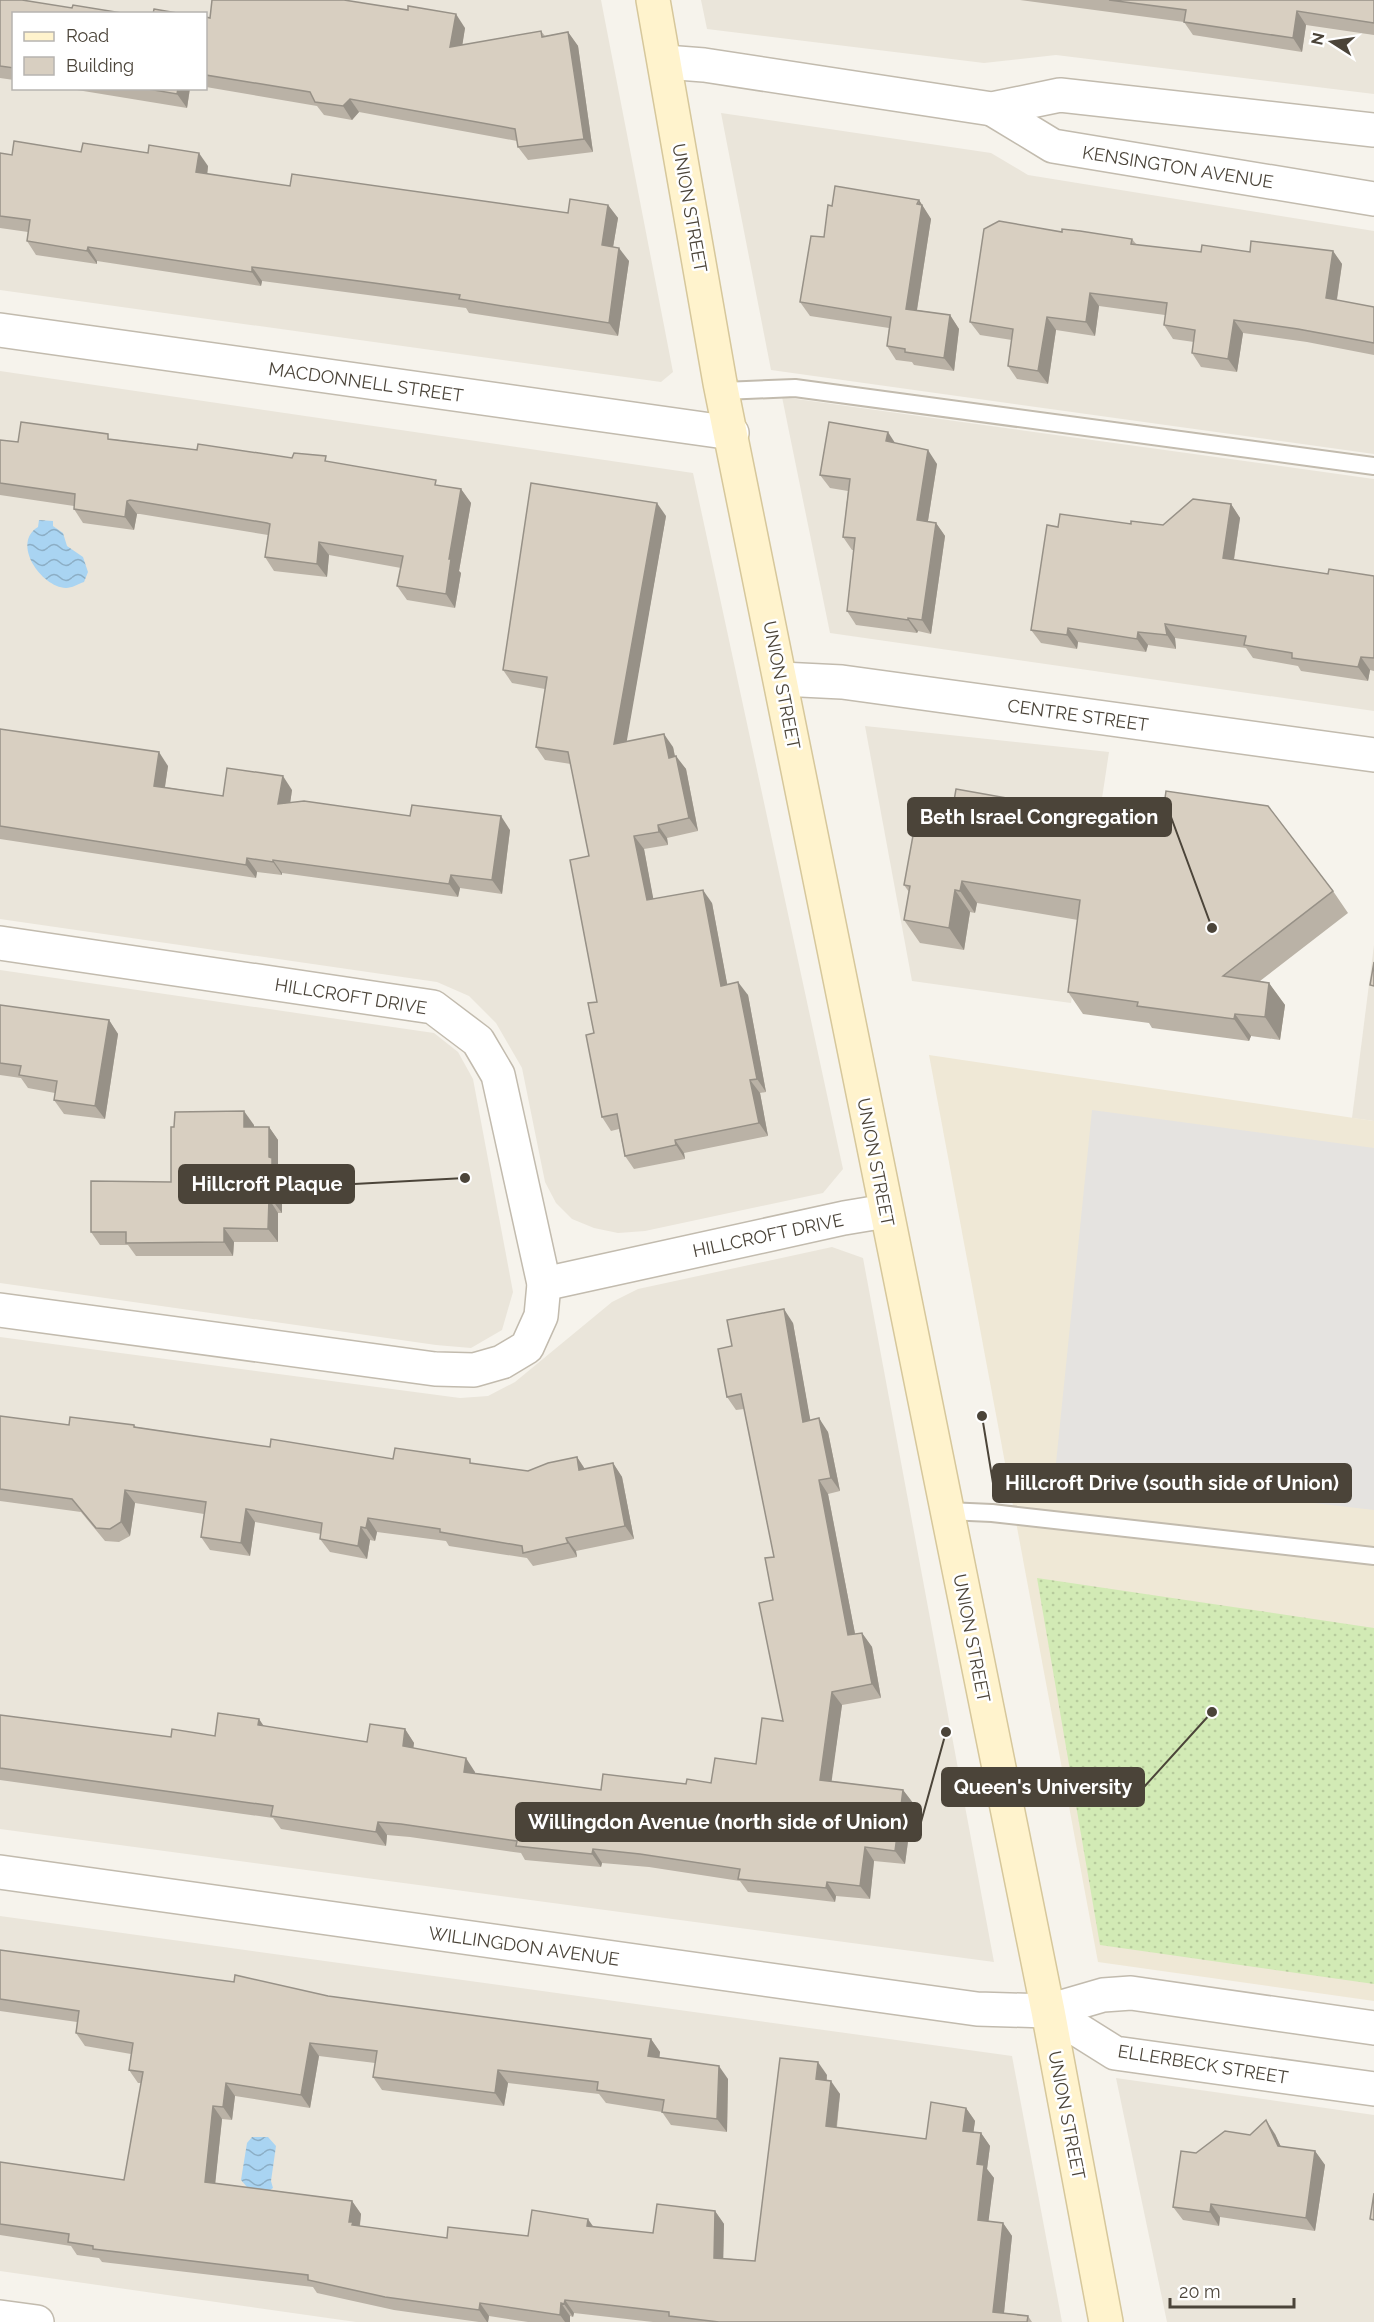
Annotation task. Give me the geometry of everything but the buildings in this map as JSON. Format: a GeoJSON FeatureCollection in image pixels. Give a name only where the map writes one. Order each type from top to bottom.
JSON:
{"type":"FeatureCollection","features":[{"type":"Feature","properties":{"kind":"main road","name":"UNION STREET"},"geometry":{"type":"LineString","coordinates":[[654,0],[723,392],[1048,2011],[1106,2322]]}},
{"type":"Feature","properties":{"kind":"street","name":"KENSINGTON AVENUE"},"geometry":{"type":"LineString","coordinates":[[665,62],[992,109],[1060,95],[1374,130]]}},
{"type":"Feature","properties":{"kind":"street","name":"KENSINGTON AVENUE"},"geometry":{"type":"LineString","coordinates":[[992,109],[1053,146],[1374,199]]}},
{"type":"Feature","properties":{"kind":"street","name":"MACDONNELL STREET"},"geometry":{"type":"LineString","coordinates":[[0,330],[732,433]]}},
{"type":"Feature","properties":{"kind":"street","name":"CENTRE STREET"},"geometry":{"type":"LineString","coordinates":[[782,679],[843,682],[1374,755]]}},
{"type":"Feature","properties":{"kind":"street","name":"HILLCROFT DRIVE"},"geometry":{"type":"LineString","coordinates":[[0,943],[433,1007],[478,1041],[498,1076],[544,1284],[541,1316],[526,1347],[502,1362],[474,1370],[435,1369],[0,1310]]}},
{"type":"Feature","properties":{"kind":"street","name":"HILLCROFT DRIVE"},"geometry":{"type":"LineString","coordinates":[[544,1284],[843,1218],[886,1211]]}},
{"type":"Feature","properties":{"kind":"street","name":"WILLINGDON AVENUE"},"geometry":{"type":"LineString","coordinates":[[0,1872],[977,2009],[1048,2011]]}},
{"type":"Feature","properties":{"kind":"street"},"geometry":{"type":"LineString","coordinates":[[1048,2011],[1103,1995],[1131,1993],[1374,2028]]}},
{"type":"Feature","properties":{"kind":"street","name":"ELLERBECK STREET"},"geometry":{"type":"LineString","coordinates":[[1048,2011],[1115,2053],[1374,2089]]}},
{"type":"Feature","properties":{"kind":"street"},"geometry":{"type":"LineString","coordinates":[[0,2317],[37,2322]]}},
{"type":"Feature","properties":{"kind":"lane"},"geometry":{"type":"LineString","coordinates":[[723,392],[795,388],[1374,466]]}},
{"type":"Feature","properties":{"kind":"lane"},"geometry":{"type":"LineString","coordinates":[[947,1511],[992,1512],[1374,1556]]}},
{"type":"Feature","properties":{"kind":"shaded area"},"geometry":{"type":"Polygon","coordinates":[[[0,0],[601,0],[673,372],[661,382],[0,290],[0,0]]]}},
{"type":"Feature","properties":{"kind":"shaded area"},"geometry":{"type":"Polygon","coordinates":[[[701,0],[1374,0],[1374,94],[1056,55],[984,63],[707,29],[701,0]]]}},
{"type":"Feature","properties":{"kind":"shaded area"},"geometry":{"type":"Polygon","coordinates":[[[721,113],[991,153],[1028,175],[1374,231],[1374,454],[771,370],[721,113]]]}},
{"type":"Feature","properties":{"kind":"shaded area"},"geometry":{"type":"Polygon","coordinates":[[[0,371],[693,473],[843,1169],[823,1193],[645,1231],[618,1233],[594,1228],[572,1219],[556,1203],[545,1182],[522,1068],[496,1023],[469,996],[437,982],[0,919],[0,371]]]}},
{"type":"Feature","properties":{"kind":"shaded area"},"geometry":{"type":"Polygon","coordinates":[[[782,397],[1374,479],[1374,711],[830,633],[782,397]]]}},
{"type":"Feature","properties":{"kind":"shaded area"},"geometry":{"type":"Polygon","coordinates":[[[865,726],[1109,752],[1071,1003],[912,981],[865,726]]]}},
{"type":"Feature","properties":{"kind":"shaded area"},"geometry":{"type":"Polygon","coordinates":[[[1374,945],[1374,1121],[1352,1118],[1374,945]]]}},
{"type":"Feature","properties":{"kind":"shaded area"},"geometry":{"type":"Polygon","coordinates":[[[0,970],[434,1033],[458,1052],[473,1079],[513,1292],[502,1330],[471,1348],[436,1345],[0,1283],[0,970]]]}},
{"type":"Feature","properties":{"kind":"shaded area"},"geometry":{"type":"Polygon","coordinates":[[[929,1055],[1374,1121],[1374,2001],[1098,1962],[929,1055]]]}},
{"type":"Feature","properties":{"kind":"shaded area"},"geometry":{"type":"Polygon","coordinates":[[[1092,1110],[1374,1148],[1374,1510],[1055,1473],[1092,1110]]]}},
{"type":"Feature","properties":{"kind":"shaded area"},"geometry":{"type":"Polygon","coordinates":[[[832,1247],[863,1258],[994,1962],[0,1829],[0,1337],[460,1398],[488,1396],[515,1382],[612,1302],[638,1289],[832,1247]]]}},
{"type":"Feature","properties":{"kind":"shaded area"},"geometry":{"type":"Polygon","coordinates":[[[0,1916],[1012,2056],[1062,2322],[356,2322],[0,2271],[0,1916]]]}},
{"type":"Feature","properties":{"kind":"shaded area"},"geometry":{"type":"Polygon","coordinates":[[[1116,2078],[1374,2115],[1374,2322],[1167,2322],[1116,2078]]]}},
{"type":"Feature","properties":{"kind":"green space"},"geometry":{"type":"Polygon","coordinates":[[[1037,1578],[1374,1628],[1374,1984],[1100,1945],[1037,1578]]]}},
{"type":"Feature","properties":{"kind":"water"},"geometry":{"type":"Polygon","coordinates":[[[39,520],[53,521],[53,526],[63,533],[67,546],[83,557],[88,572],[84,582],[73,587],[57,586],[47,580],[32,563],[27,543],[30,534],[38,527],[39,520]]]}},
{"type":"Feature","properties":{"kind":"water"},"geometry":{"type":"Polygon","coordinates":[[[252,2137],[268,2137],[276,2146],[271,2181],[273,2188],[264,2194],[247,2187],[241,2180],[247,2143],[252,2137]]]}},
{"type":"Feature","properties":{"kind":"place","name":"Beth Israel Congregation"},"geometry":{"type":"Point","coordinates":[1212,928]}},
{"type":"Feature","properties":{"kind":"place","name":"Hillcroft Plaque"},"geometry":{"type":"Point","coordinates":[465,1178]}},
{"type":"Feature","properties":{"kind":"place","name":"Hillcroft Drive (south side of Union)"},"geometry":{"type":"Point","coordinates":[982,1416]}},
{"type":"Feature","properties":{"kind":"place","name":"Queen's University"},"geometry":{"type":"Point","coordinates":[1212,1712]}},
{"type":"Feature","properties":{"kind":"place","name":"Willingdon Avenue (north side of Union)"},"geometry":{"type":"Point","coordinates":[946,1732]}}]}
